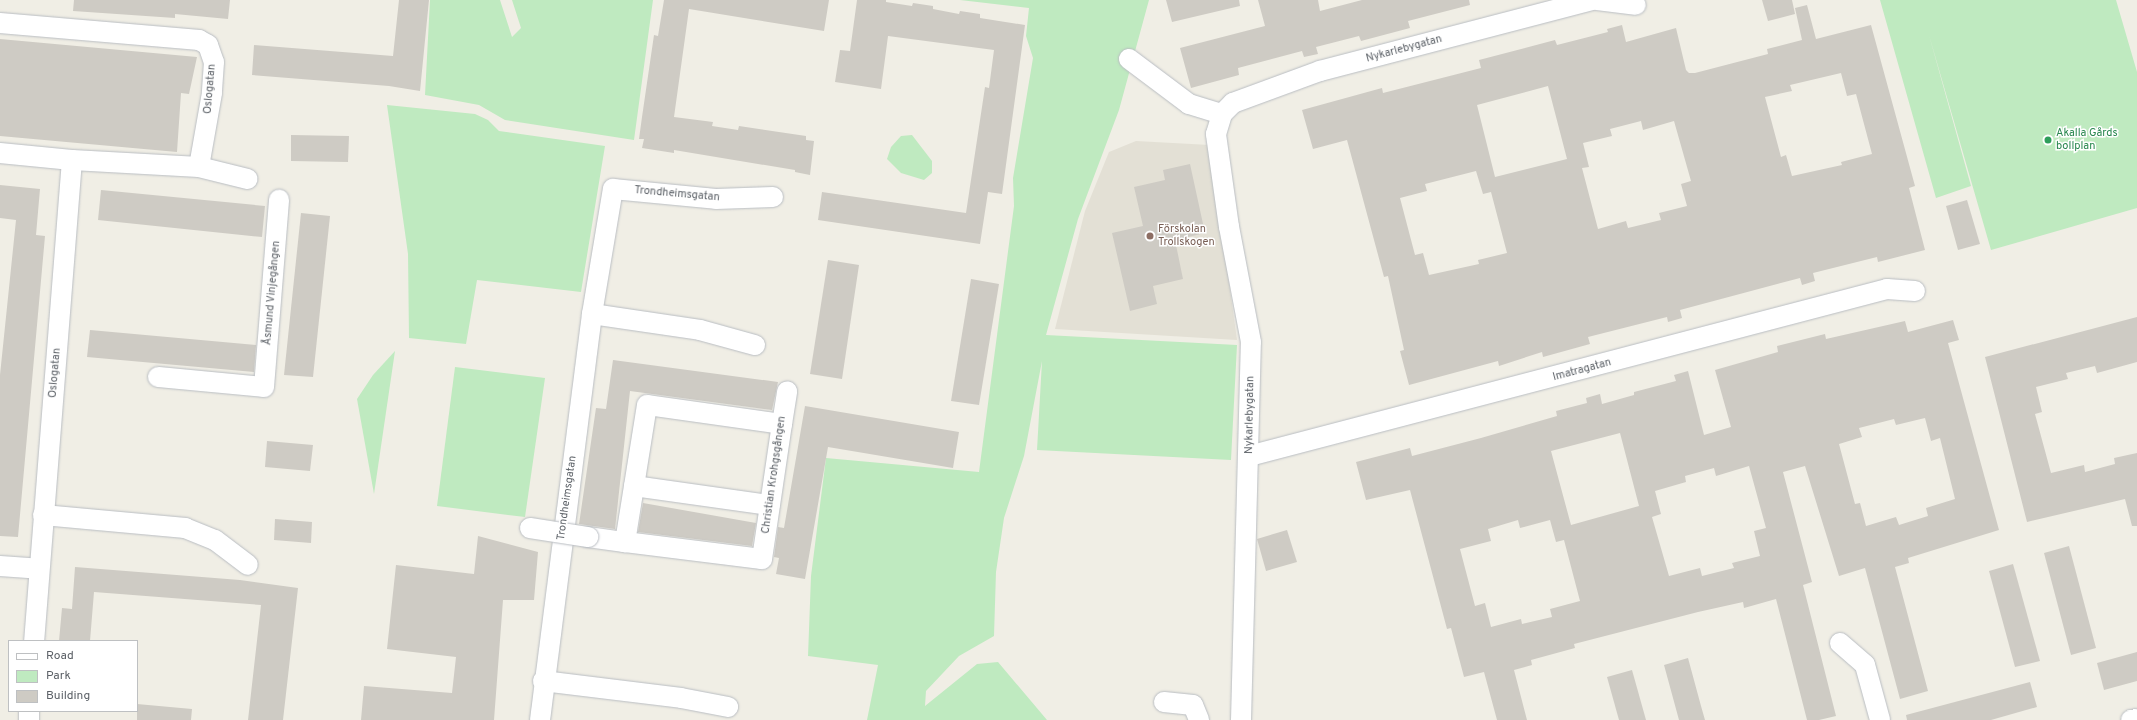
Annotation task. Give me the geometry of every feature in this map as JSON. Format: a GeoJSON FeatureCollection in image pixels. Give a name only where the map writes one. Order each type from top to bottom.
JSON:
{"type":"FeatureCollection","features":[{"type":"Feature","properties":{"kind":"street","name":"Nykarlebygatan"},"geometry":{"type":"LineString","coordinates":[[1242,720],[1251,342],[1229,227],[1216,134],[1222,114],[1233,103],[1320,71],[1593,0]]}},
{"type":"Feature","properties":{"kind":"street"},"geometry":{"type":"LineString","coordinates":[[1597,0],[1636,5]]}},
{"type":"Feature","properties":{"kind":"street","name":"Oslogatan"},"geometry":{"type":"LineString","coordinates":[[0,23],[190,39],[208,45],[214,62],[212,93],[200,167]]}},
{"type":"Feature","properties":{"kind":"street"},"geometry":{"type":"LineString","coordinates":[[1128,59],[1189,104],[1222,114]]}},
{"type":"Feature","properties":{"kind":"street"},"geometry":{"type":"LineString","coordinates":[[0,153],[72,160],[200,167],[248,179]]}},
{"type":"Feature","properties":{"kind":"street","name":"Oslogatan"},"geometry":{"type":"LineString","coordinates":[[34,640],[72,160]]}},
{"type":"Feature","properties":{"kind":"street","name":"Trondheimsgatan"},"geometry":{"type":"LineString","coordinates":[[540,720],[543,681],[592,314],[613,189],[716,199],[773,196]]}},
{"type":"Feature","properties":{"kind":"street","name":"Åsmund Vinjegången"},"geometry":{"type":"LineString","coordinates":[[158,377],[264,387],[280,200]]}},
{"type":"Feature","properties":{"kind":"street","name":"Imatragatan"},"geometry":{"type":"LineString","coordinates":[[1249,456],[1887,290],[1915,291]]}},
{"type":"Feature","properties":{"kind":"street"},"geometry":{"type":"LineString","coordinates":[[592,314],[700,330],[755,345]]}},
{"type":"Feature","properties":{"kind":"street","name":"Christian Krohgsgången"},"geometry":{"type":"LineString","coordinates":[[625,542],[762,559],[787,391]]}},
{"type":"Feature","properties":{"kind":"street"},"geometry":{"type":"LineString","coordinates":[[530,528],[625,542],[647,405],[782,424]]}},
{"type":"Feature","properties":{"kind":"street"},"geometry":{"type":"LineString","coordinates":[[634,486],[770,505]]}},
{"type":"Feature","properties":{"kind":"street"},"geometry":{"type":"LineString","coordinates":[[44,515],[185,528],[215,540],[248,565]]}},
{"type":"Feature","properties":{"kind":"street"},"geometry":{"type":"LineString","coordinates":[[0,566],[39,570]]}},
{"type":"Feature","properties":{"kind":"street"},"geometry":{"type":"LineString","coordinates":[[1840,643],[1865,665],[1880,720]]}},
{"type":"Feature","properties":{"kind":"street"},"geometry":{"type":"LineString","coordinates":[[543,681],[681,698],[728,707]]}},
{"type":"Feature","properties":{"kind":"street"},"geometry":{"type":"LineString","coordinates":[[1164,702],[1193,705],[1199,720]]}},
{"type":"Feature","properties":{"kind":"street"},"geometry":{"type":"LineString","coordinates":[[2131,720],[2137,719]]}},
{"type":"Feature","properties":{"kind":"shaded area","name":"Förskolan Trollskogen"},"geometry":{"type":"Polygon","coordinates":[[[1136,141],[1210,145],[1237,340],[1055,329],[1085,211],[1109,152],[1136,141]]]}},
{"type":"Feature","properties":{"kind":"green space"},"geometry":{"type":"Polygon","coordinates":[[[430,0],[500,0],[512,37],[521,28],[512,0],[653,0],[634,140],[505,120],[479,105],[425,95],[430,0]]]}},
{"type":"Feature","properties":{"kind":"green space"},"geometry":{"type":"Polygon","coordinates":[[[960,0],[1149,0],[1119,110],[1078,219],[1046,335],[1237,345],[1231,460],[1037,450],[1042,361],[1024,456],[1004,518],[996,572],[994,636],[959,656],[926,691],[925,706],[977,664],[998,662],[1047,720],[867,720],[878,665],[808,656],[811,576],[826,458],[979,472],[1014,206],[1013,178],[1033,58],[1026,36],[1029,8],[960,0]]]}},
{"type":"Feature","properties":{"kind":"green space","name":"Akalla Gårds bollplan"},"geometry":{"type":"Polygon","coordinates":[[[1880,0],[2116,0],[2137,72],[2137,208],[1991,250],[1929,35],[1971,186],[1936,198],[1880,0]]]}},
{"type":"Feature","properties":{"kind":"green space"},"geometry":{"type":"Polygon","coordinates":[[[387,105],[475,114],[488,120],[499,131],[605,146],[581,292],[477,280],[466,344],[409,338],[408,254],[387,105]]]}},
{"type":"Feature","properties":{"kind":"green space"},"geometry":{"type":"Polygon","coordinates":[[[912,135],[932,161],[932,173],[924,180],[901,173],[887,159],[891,147],[901,136],[912,135]]]}},
{"type":"Feature","properties":{"kind":"green space"},"geometry":{"type":"Polygon","coordinates":[[[395,351],[374,494],[357,399],[373,375],[395,351]]]}},
{"type":"Feature","properties":{"kind":"green space"},"geometry":{"type":"Polygon","coordinates":[[[455,367],[545,378],[525,517],[437,506],[455,367]]]}},
{"type":"Feature","properties":{"kind":"building"},"geometry":{"type":"Polygon","coordinates":[[[74,0],[230,0],[228,19],[175,14],[175,18],[73,11],[74,0]]]}},
{"type":"Feature","properties":{"kind":"building"},"geometry":{"type":"Polygon","coordinates":[[[399,0],[429,0],[420,91],[389,86],[252,75],[254,45],[393,56],[399,0]]]}},
{"type":"Feature","properties":{"kind":"building"},"geometry":{"type":"Polygon","coordinates":[[[664,0],[829,0],[824,31],[689,9],[674,117],[713,122],[712,126],[738,130],[739,126],[806,136],[806,140],[814,141],[810,175],[795,172],[795,170],[674,150],[674,153],[642,148],[644,139],[639,139],[654,35],[658,36],[664,0]]]}},
{"type":"Feature","properties":{"kind":"building"},"geometry":{"type":"Polygon","coordinates":[[[857,0],[886,0],[886,2],[912,6],[913,3],[933,6],[933,9],[959,14],[960,11],[980,14],[980,18],[1025,25],[1002,194],[988,192],[980,244],[818,220],[822,192],[966,213],[985,87],[989,88],[994,50],[888,36],[881,89],[835,82],[840,50],[850,51],[857,0]]]}},
{"type":"Feature","properties":{"kind":"building"},"geometry":{"type":"Polygon","coordinates":[[[1166,0],[1239,0],[1240,6],[1172,22],[1166,0]]]}},
{"type":"Feature","properties":{"kind":"building"},"geometry":{"type":"Polygon","coordinates":[[[1258,0],[1318,0],[1320,11],[1362,0],[1469,0],[1470,5],[1408,21],[1410,28],[1361,41],[1359,36],[1316,47],[1318,54],[1304,57],[1302,51],[1238,68],[1239,75],[1191,88],[1180,48],[1265,26],[1258,0]]]}},
{"type":"Feature","properties":{"kind":"building"},"geometry":{"type":"Polygon","coordinates":[[[1762,0],[1792,0],[1795,14],[1768,21],[1762,0]]]}},
{"type":"Feature","properties":{"kind":"building"},"geometry":{"type":"Polygon","coordinates":[[[1807,5],[1816,39],[1871,25],[1915,186],[1909,188],[1925,250],[1878,262],[1877,257],[1813,273],[1815,281],[1802,285],[1800,278],[1680,310],[1682,318],[1668,322],[1667,317],[1588,337],[1590,344],[1543,357],[1542,352],[1499,366],[1498,361],[1409,385],[1400,351],[1404,350],[1388,276],[1384,277],[1347,140],[1313,149],[1302,110],[1382,88],[1383,93],[1481,68],[1479,60],[1555,40],[1557,45],[1608,32],[1607,29],[1622,25],[1626,42],[1676,28],[1686,70],[1689,73],[1695,73],[1768,54],[1767,49],[1802,40],[1795,8],[1807,5]],[[1841,73],[1790,85],[1792,91],[1765,97],[1781,157],[1786,155],[1792,176],[1842,165],[1841,162],[1872,154],[1856,94],[1847,96],[1841,73]],[[1548,86],[1477,105],[1495,177],[1567,159],[1548,86]],[[1641,121],[1610,129],[1612,136],[1583,143],[1589,167],[1582,168],[1598,229],[1626,221],[1628,228],[1661,220],[1659,213],[1687,206],[1681,184],[1691,181],[1674,121],[1643,130],[1641,121]],[[1476,171],[1425,184],[1427,191],[1400,198],[1415,255],[1423,253],[1429,275],[1479,264],[1478,260],[1507,253],[1491,192],[1483,194],[1476,171]]]}},
{"type":"Feature","properties":{"kind":"building"},"geometry":{"type":"Polygon","coordinates":[[[0,39],[197,57],[189,94],[181,93],[177,152],[0,136],[0,39]]]}},
{"type":"Feature","properties":{"kind":"building"},"geometry":{"type":"Polygon","coordinates":[[[291,135],[349,136],[348,162],[291,161],[291,135]]]}},
{"type":"Feature","properties":{"kind":"building","name":"Förskolan Trollskogen"},"geometry":{"type":"Polygon","coordinates":[[[1190,164],[1205,233],[1175,240],[1183,279],[1153,286],[1157,304],[1130,311],[1112,233],[1143,226],[1134,187],[1165,180],[1163,170],[1190,164]]]}},
{"type":"Feature","properties":{"kind":"building"},"geometry":{"type":"Polygon","coordinates":[[[0,185],[40,189],[36,235],[45,236],[18,537],[0,536],[0,375],[16,220],[0,218],[0,185]]]}},
{"type":"Feature","properties":{"kind":"building"},"geometry":{"type":"Polygon","coordinates":[[[101,190],[265,206],[262,237],[98,220],[101,190]]]}},
{"type":"Feature","properties":{"kind":"building"},"geometry":{"type":"Polygon","coordinates":[[[1967,200],[1980,244],[1958,250],[1946,206],[1967,200]]]}},
{"type":"Feature","properties":{"kind":"building"},"geometry":{"type":"Polygon","coordinates":[[[301,213],[330,216],[313,377],[284,375],[301,213]]]}},
{"type":"Feature","properties":{"kind":"building"},"geometry":{"type":"Polygon","coordinates":[[[828,260],[859,265],[842,379],[810,374],[828,260]]]}},
{"type":"Feature","properties":{"kind":"building"},"geometry":{"type":"Polygon","coordinates":[[[971,279],[999,284],[979,405],[951,401],[971,279]]]}},
{"type":"Feature","properties":{"kind":"building"},"geometry":{"type":"Polygon","coordinates":[[[2137,317],[2137,362],[2097,373],[2095,366],[2066,373],[2068,379],[2036,387],[2042,412],[2035,414],[2051,473],[2084,465],[2085,472],[2115,464],[2114,458],[2137,453],[2137,526],[2132,526],[2125,499],[2027,522],[1985,357],[2137,317]]]}},
{"type":"Feature","properties":{"kind":"building"},"geometry":{"type":"Polygon","coordinates":[[[1953,320],[1959,340],[1948,343],[1999,530],[1908,558],[1909,563],[1895,567],[1928,691],[1900,699],[1865,568],[1839,576],[1805,466],[1783,472],[1812,582],[1803,585],[1836,716],[1819,720],[1807,720],[1776,599],[1744,608],[1743,602],[1698,612],[1574,644],[1575,648],[1531,660],[1532,665],[1514,670],[1527,720],[1497,720],[1484,672],[1464,677],[1451,628],[1447,629],[1410,490],[1366,500],[1356,462],[1410,448],[1412,456],[1481,438],[1557,416],[1556,411],[1587,403],[1586,398],[1600,394],[1602,404],[1634,395],[1634,392],[1676,381],[1674,375],[1688,371],[1704,435],[1731,427],[1715,370],[1778,352],[1777,346],[1825,334],[1826,339],[1905,321],[1908,332],[1953,320]],[[1925,418],[1896,425],[1894,419],[1859,428],[1862,437],[1839,444],[1855,504],[1860,503],[1866,526],[1896,517],[1899,525],[1928,516],[1926,508],[1955,499],[1940,438],[1931,441],[1925,418]],[[1620,433],[1551,451],[1571,525],[1639,506],[1620,433]],[[1749,466],[1716,476],[1714,468],[1685,476],[1686,482],[1655,491],[1661,514],[1652,517],[1669,576],[1700,568],[1702,576],[1734,568],[1732,563],[1760,556],[1754,531],[1766,528],[1749,466]],[[1518,520],[1488,529],[1491,541],[1460,549],[1475,606],[1485,603],[1491,627],[1521,619],[1522,624],[1552,617],[1550,609],[1580,601],[1564,540],[1556,542],[1550,520],[1520,528],[1518,520]]]}},
{"type":"Feature","properties":{"kind":"building"},"geometry":{"type":"Polygon","coordinates":[[[90,330],[256,345],[254,372],[87,357],[90,330]]]}},
{"type":"Feature","properties":{"kind":"building"},"geometry":{"type":"Polygon","coordinates":[[[613,360],[778,382],[772,410],[630,391],[615,529],[579,524],[596,408],[606,409],[613,360]]]}},
{"type":"Feature","properties":{"kind":"building"},"geometry":{"type":"Polygon","coordinates":[[[805,406],[959,432],[953,468],[828,447],[805,579],[776,574],[779,558],[774,557],[778,527],[784,528],[805,406]]]}},
{"type":"Feature","properties":{"kind":"building"},"geometry":{"type":"Polygon","coordinates":[[[267,441],[313,445],[310,471],[265,467],[267,441]]]}},
{"type":"Feature","properties":{"kind":"building"},"geometry":{"type":"Polygon","coordinates":[[[643,503],[756,523],[752,546],[638,532],[643,503]]]}},
{"type":"Feature","properties":{"kind":"building"},"geometry":{"type":"Polygon","coordinates":[[[275,519],[312,522],[311,543],[274,540],[275,519]]]}},
{"type":"Feature","properties":{"kind":"building"},"geometry":{"type":"Polygon","coordinates":[[[1287,530],[1297,562],[1266,571],[1257,539],[1287,530]]]}},
{"type":"Feature","properties":{"kind":"building"},"geometry":{"type":"Polygon","coordinates":[[[478,536],[538,552],[534,600],[503,600],[494,720],[361,720],[364,686],[452,693],[456,657],[387,649],[396,565],[474,574],[478,536]]]}},
{"type":"Feature","properties":{"kind":"building"},"geometry":{"type":"Polygon","coordinates":[[[2069,546],[2096,648],[2071,655],[2044,553],[2069,546]]]}},
{"type":"Feature","properties":{"kind":"building"},"geometry":{"type":"Polygon","coordinates":[[[2013,564],[2040,661],[2015,667],[1989,571],[2013,564]]]}},
{"type":"Feature","properties":{"kind":"building"},"geometry":{"type":"Polygon","coordinates":[[[75,567],[240,580],[298,588],[283,720],[248,720],[261,605],[94,592],[90,640],[59,640],[62,608],[72,609],[75,567]]]}},
{"type":"Feature","properties":{"kind":"building"},"geometry":{"type":"Polygon","coordinates":[[[2137,652],[2137,681],[2104,690],[2097,663],[2137,652]]]}},
{"type":"Feature","properties":{"kind":"building"},"geometry":{"type":"Polygon","coordinates":[[[1688,658],[1705,720],[1679,720],[1664,665],[1688,658]]]}},
{"type":"Feature","properties":{"kind":"building"},"geometry":{"type":"Polygon","coordinates":[[[1632,670],[1646,720],[1619,720],[1607,677],[1632,670]]]}},
{"type":"Feature","properties":{"kind":"building"},"geometry":{"type":"Polygon","coordinates":[[[2030,682],[2037,707],[1991,720],[1907,720],[1906,715],[2030,682]]]}},
{"type":"Feature","properties":{"kind":"building"},"geometry":{"type":"Polygon","coordinates":[[[138,704],[192,709],[191,720],[137,720],[138,704]]]}},
{"type":"Feature","properties":{"kind":"place","name":"Akalla Gårds bollplan"},"geometry":{"type":"Point","coordinates":[2048,140]}},
{"type":"Feature","properties":{"kind":"place","name":"Förskolan Trollskogen"},"geometry":{"type":"Point","coordinates":[1150,236]}}]}
